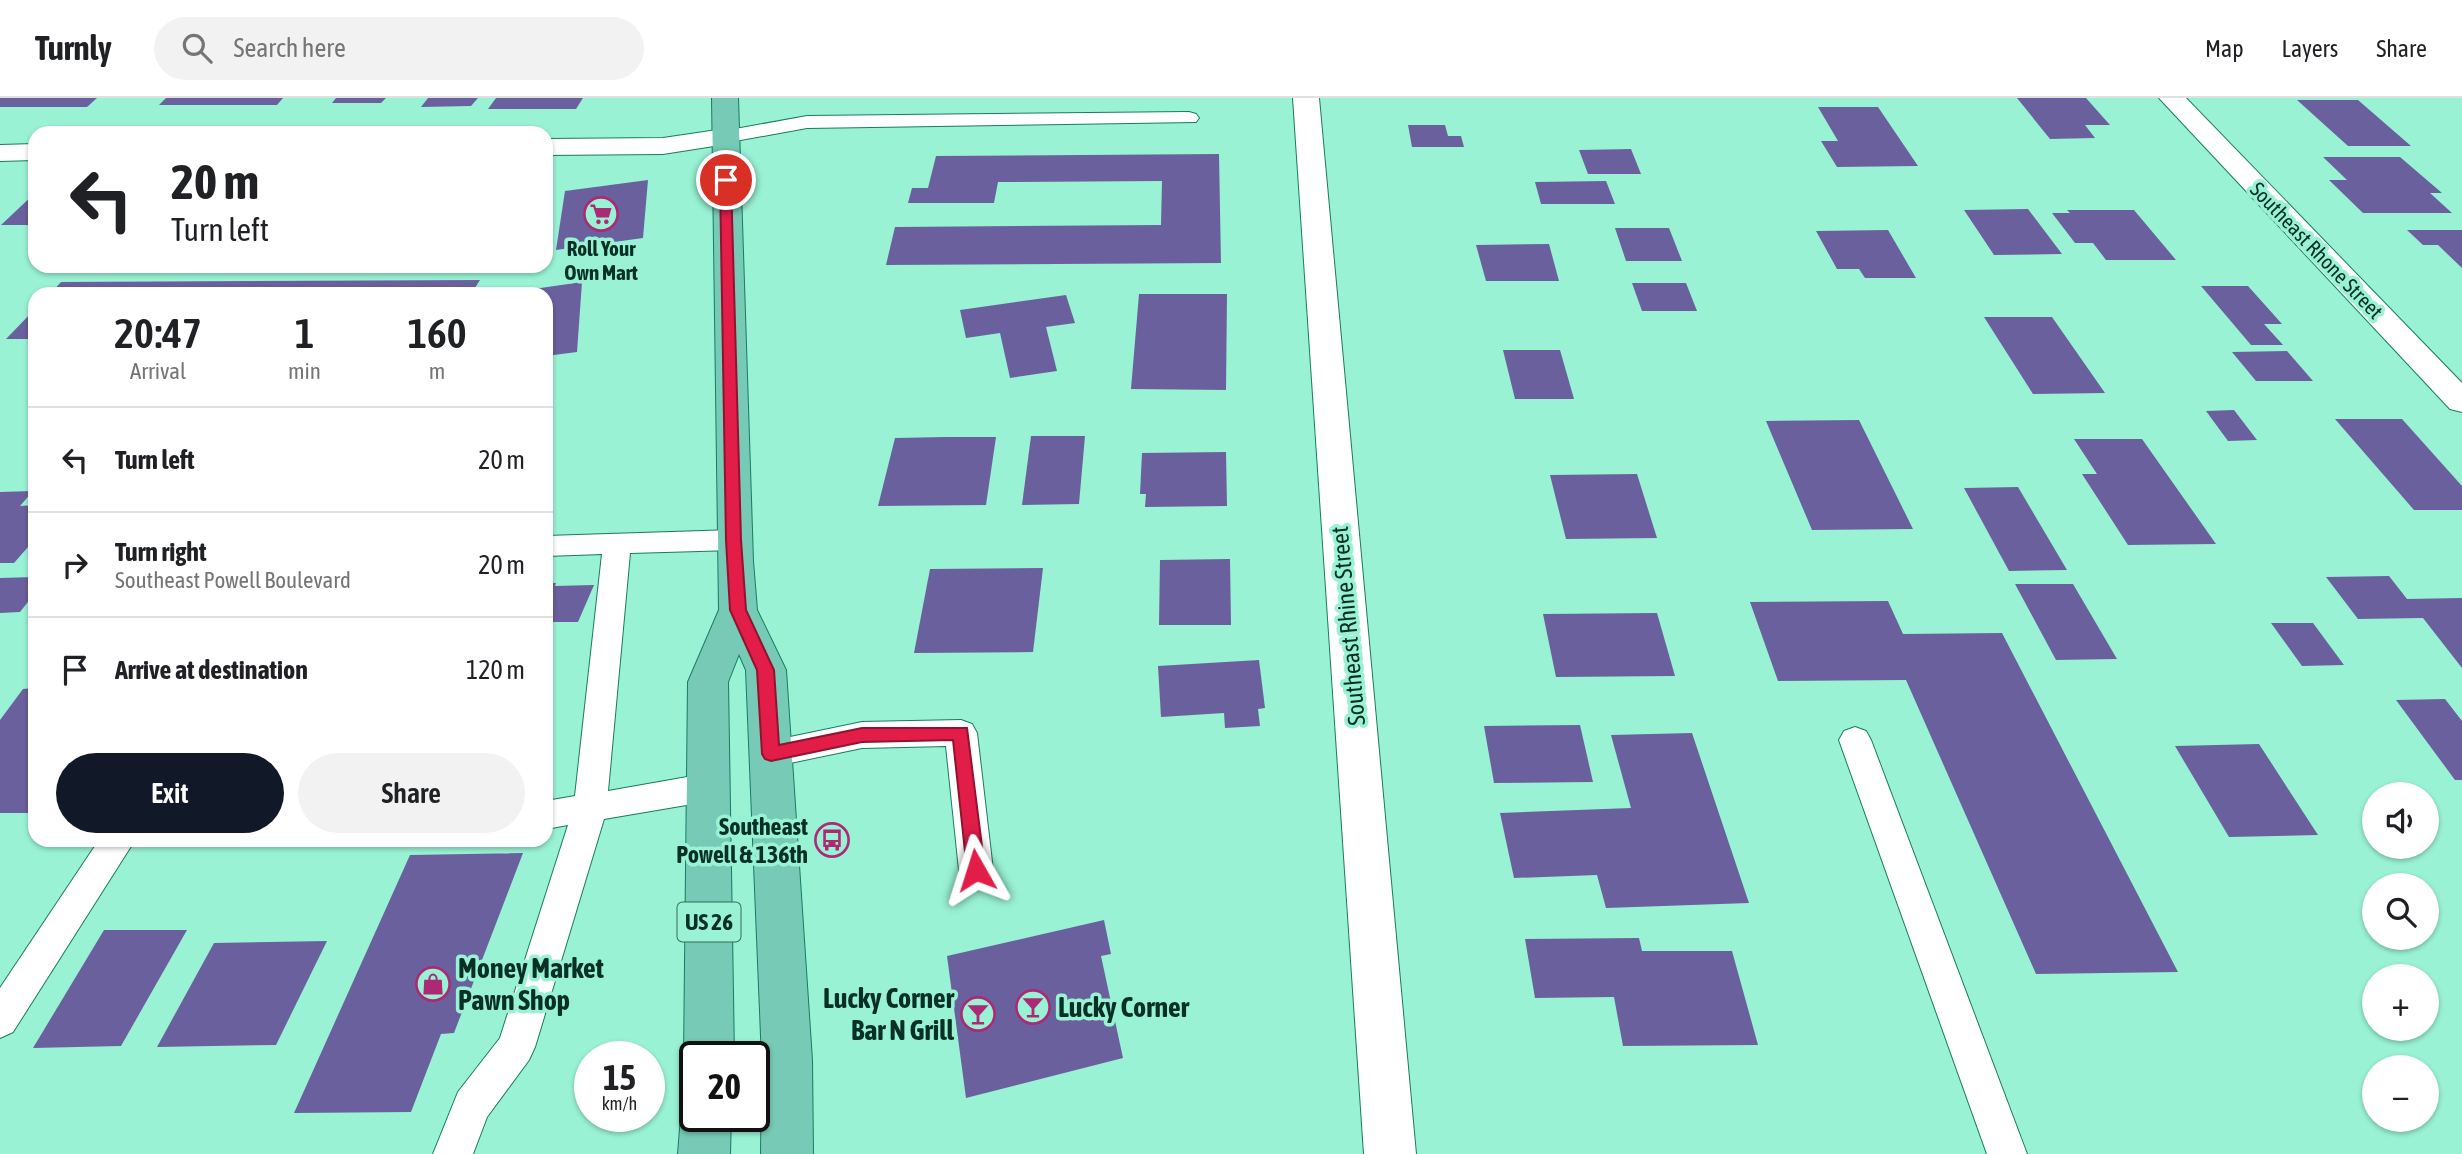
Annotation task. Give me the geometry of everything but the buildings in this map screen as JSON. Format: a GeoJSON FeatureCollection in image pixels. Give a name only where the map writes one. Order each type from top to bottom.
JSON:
{"type":"FeatureCollection","features":[{"type":"Feature","properties":{"kind":"main road","name":"US 26"},"geometry":{"type":"LineString","coordinates":[[725,98],[734,540],[738,610],[766,670],[786,1060],[787,1154]]}},
{"type":"Feature","properties":{"kind":"main road","name":"US 26"},"geometry":{"type":"LineString","coordinates":[[709,1041],[708,682],[738,610]]}},
{"type":"Feature","properties":{"kind":"main road"},"geometry":{"type":"LineString","coordinates":[[704,1154],[705,1132]]}},
{"type":"Feature","properties":{"kind":"street","name":"Southeast Rhine Street"},"geometry":{"type":"LineString","coordinates":[[1306,98],[1390,1154]]}},
{"type":"Feature","properties":{"kind":"street","name":"Southeast Rhone Street"},"geometry":{"type":"LineString","coordinates":[[2172,98],[2462,402]]}},
{"type":"Feature","properties":{"kind":"street"},"geometry":{"type":"LineString","coordinates":[[553,147],[663,146],[724,137]]}},
{"type":"Feature","properties":{"kind":"street"},"geometry":{"type":"LineString","coordinates":[[0,153],[28,152]]}},
{"type":"Feature","properties":{"kind":"lane"},"geometry":{"type":"LineString","coordinates":[[724,137],[807,122],[1189,118]]}},
{"type":"Feature","properties":{"kind":"lane"},"geometry":{"type":"LineString","coordinates":[[553,546],[617,546],[734,540]]}},
{"type":"Feature","properties":{"kind":"lane"},"geometry":{"type":"LineString","coordinates":[[453,1154],[472,1105],[516,1047],[590,809],[617,546]]}},
{"type":"Feature","properties":{"kind":"lane"},"geometry":{"type":"LineString","coordinates":[[771,754],[862,735],[961,733],[976,870]]}},
{"type":"Feature","properties":{"kind":"lane"},"geometry":{"type":"LineString","coordinates":[[1855,740],[2007,1154]]}},
{"type":"Feature","properties":{"kind":"lane"},"geometry":{"type":"LineString","coordinates":[[553,814],[710,787]]}},
{"type":"Feature","properties":{"kind":"lane"},"geometry":{"type":"LineString","coordinates":[[0,1020],[113,847]]}},
{"type":"Feature","properties":{"kind":"place","name":"Roll Your Own Mart"},"geometry":{"type":"Point","coordinates":[601,214]}},
{"type":"Feature","properties":{"kind":"place","name":"Southeast Powell & 136th"},"geometry":{"type":"Point","coordinates":[832,840]}},
{"type":"Feature","properties":{"kind":"place","name":"Money Market Pawn Shop"},"geometry":{"type":"Point","coordinates":[433,984]}},
{"type":"Feature","properties":{"kind":"place","name":"Lucky Corner"},"geometry":{"type":"Point","coordinates":[1033,1007]}},
{"type":"Feature","properties":{"kind":"place","name":"Lucky Corner Bar N Grill"},"geometry":{"type":"Point","coordinates":[978,1014]}},
{"type":"Feature","properties":{"kind":"route"},"geometry":{"type":"LineString","coordinates":[[726,180],[738,610],[766,670],[771,754],[862,735],[961,733],[976,870]]}}]}
